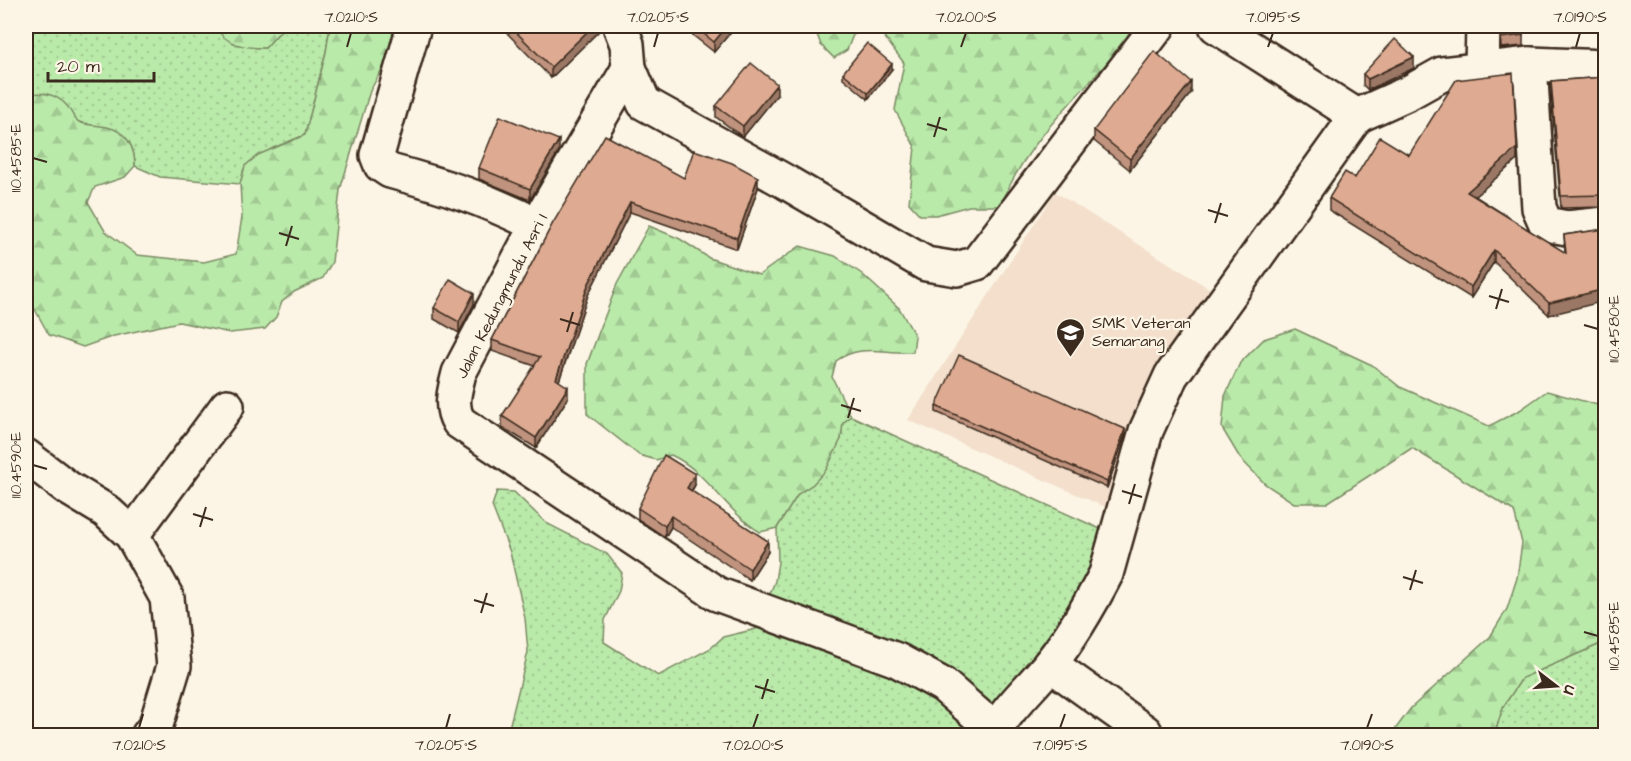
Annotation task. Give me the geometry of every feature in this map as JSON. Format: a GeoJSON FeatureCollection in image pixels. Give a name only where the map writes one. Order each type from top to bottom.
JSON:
{"type":"FeatureCollection","features":[{"type":"Feature","properties":{"kind":"street"},"geometry":{"type":"LineString","coordinates":[[414,26],[377,155],[381,165],[390,171],[456,188],[489,201],[537,225]]}},
{"type":"Feature","properties":{"kind":"street"},"geometry":{"type":"LineString","coordinates":[[620,26],[627,44],[629,68],[644,103],[669,120],[786,182],[926,264],[957,269],[977,264],[1158,26]]}},
{"type":"Feature","properties":{"kind":"street"},"geometry":{"type":"LineString","coordinates":[[1216,26],[1357,116]]}},
{"type":"Feature","properties":{"kind":"street"},"geometry":{"type":"LineString","coordinates":[[1482,67],[1483,26]]}},
{"type":"Feature","properties":{"kind":"street"},"geometry":{"type":"LineString","coordinates":[[1530,64],[1539,208],[1546,224],[1566,228],[1605,224]]}},
{"type":"Feature","properties":{"kind":"street"},"geometry":{"type":"LineString","coordinates":[[994,731],[1050,664],[1095,596],[1106,574],[1146,431],[1171,376],[1357,116],[1408,93],[1442,74],[1482,67],[1530,64],[1605,67]]}},
{"type":"Feature","properties":{"kind":"street","name":"Jalan Kedungmundu Asri I"},"geometry":{"type":"LineString","coordinates":[[629,68],[537,225],[459,373],[453,397],[453,413],[459,422],[717,594],[897,660],[943,685],[994,731]]}},
{"type":"Feature","properties":{"kind":"street"},"geometry":{"type":"LineString","coordinates":[[132,535],[227,406]]}},
{"type":"Feature","properties":{"kind":"street"},"geometry":{"type":"LineString","coordinates":[[26,456],[68,488],[106,511],[132,535],[167,598],[174,666],[156,725],[148,735]]}},
{"type":"Feature","properties":{"kind":"street"},"geometry":{"type":"LineString","coordinates":[[1050,664],[1145,732]]}},
{"type":"Feature","properties":{"kind":"shaded area","name":"SMK Veteran Semarang"},"geometry":{"type":"Polygon","coordinates":[[[1055,192],[1223,297],[1119,513],[908,420],[1055,192]]]}},
{"type":"Feature","properties":{"kind":"green space"},"geometry":{"type":"Polygon","coordinates":[[[26,26],[215,26],[230,40],[251,47],[265,48],[285,26],[330,26],[326,52],[305,135],[273,148],[245,166],[240,184],[160,177],[135,166],[130,143],[124,136],[108,129],[76,121],[67,109],[48,97],[26,95],[26,26]]]}},
{"type":"Feature","properties":{"kind":"green space"},"geometry":{"type":"Polygon","coordinates":[[[215,26],[285,26],[265,48],[236,44],[224,37],[215,26]]]}},
{"type":"Feature","properties":{"kind":"green space"},"geometry":{"type":"Polygon","coordinates":[[[330,26],[398,26],[386,62],[370,91],[340,190],[332,262],[323,278],[294,292],[282,302],[276,317],[265,329],[230,333],[179,322],[114,336],[83,347],[49,335],[26,293],[26,95],[38,93],[54,96],[68,107],[79,122],[114,129],[125,136],[128,141],[135,166],[125,177],[95,187],[88,202],[105,231],[137,255],[204,262],[236,254],[242,217],[240,184],[245,166],[258,155],[305,135],[326,52],[330,26]]]}},
{"type":"Feature","properties":{"kind":"green space"},"geometry":{"type":"Polygon","coordinates":[[[814,26],[1140,26],[1044,134],[1012,181],[1001,206],[969,206],[936,215],[920,215],[909,203],[915,147],[895,110],[904,63],[883,35],[868,28],[853,35],[847,50],[834,58],[821,45],[814,26]]]}},
{"type":"Feature","properties":{"kind":"green space"},"geometry":{"type":"Polygon","coordinates":[[[649,226],[680,239],[709,258],[759,275],[800,246],[835,256],[862,274],[899,308],[915,336],[913,352],[873,350],[855,352],[836,361],[832,377],[851,416],[843,423],[841,439],[826,470],[813,484],[798,494],[777,528],[760,532],[737,514],[696,471],[684,462],[671,455],[656,460],[639,455],[587,414],[587,364],[617,284],[649,226]]]}},
{"type":"Feature","properties":{"kind":"green space"},"geometry":{"type":"Polygon","coordinates":[[[1295,329],[1372,365],[1400,387],[1489,426],[1520,410],[1547,391],[1605,407],[1605,642],[1522,678],[1503,707],[1494,735],[1391,735],[1411,708],[1490,637],[1507,609],[1517,578],[1522,543],[1514,511],[1412,448],[1327,503],[1294,503],[1265,484],[1240,458],[1222,428],[1225,396],[1240,363],[1264,339],[1295,329]]]}},
{"type":"Feature","properties":{"kind":"green space"},"geometry":{"type":"Polygon","coordinates":[[[851,416],[1109,533],[1091,576],[997,711],[1003,735],[507,736],[528,652],[525,618],[510,552],[492,506],[497,491],[514,492],[546,523],[607,554],[622,573],[619,591],[605,620],[604,642],[658,676],[711,648],[723,637],[756,629],[775,581],[778,562],[777,528],[798,494],[813,484],[841,439],[843,423],[851,416]]]}},
{"type":"Feature","properties":{"kind":"green space"},"geometry":{"type":"Polygon","coordinates":[[[1605,642],[1605,735],[1494,736],[1503,707],[1522,678],[1605,642]]]}},
{"type":"Feature","properties":{"kind":"building"},"geometry":{"type":"Polygon","coordinates":[[[510,26],[593,26],[551,67],[510,26]]]}},
{"type":"Feature","properties":{"kind":"building"},"geometry":{"type":"Polygon","coordinates":[[[694,26],[727,26],[714,42],[694,26]]]}},
{"type":"Feature","properties":{"kind":"building"},"geometry":{"type":"Polygon","coordinates":[[[1501,26],[1523,26],[1523,35],[1501,38],[1501,26]]]}},
{"type":"Feature","properties":{"kind":"building"},"geometry":{"type":"Polygon","coordinates":[[[1395,39],[1414,57],[1368,79],[1363,74],[1395,39]]]}},
{"type":"Feature","properties":{"kind":"building"},"geometry":{"type":"Polygon","coordinates":[[[867,43],[892,64],[868,93],[843,73],[867,43]]]}},
{"type":"Feature","properties":{"kind":"building"},"geometry":{"type":"Polygon","coordinates":[[[1154,51],[1191,82],[1130,159],[1094,130],[1154,51]]]}},
{"type":"Feature","properties":{"kind":"building"},"geometry":{"type":"Polygon","coordinates":[[[751,63],[777,84],[743,126],[716,106],[751,63]]]}},
{"type":"Feature","properties":{"kind":"building"},"geometry":{"type":"Polygon","coordinates":[[[1513,73],[1517,148],[1467,192],[1566,253],[1564,235],[1605,229],[1605,289],[1549,303],[1494,250],[1471,287],[1329,198],[1345,172],[1355,178],[1380,137],[1409,155],[1456,80],[1513,73]]]}},
{"type":"Feature","properties":{"kind":"building"},"geometry":{"type":"Polygon","coordinates":[[[1605,77],[1605,195],[1561,196],[1551,81],[1605,77]]]}},
{"type":"Feature","properties":{"kind":"building"},"geometry":{"type":"Polygon","coordinates":[[[500,116],[559,140],[530,189],[479,168],[500,116]]]}},
{"type":"Feature","properties":{"kind":"building"},"geometry":{"type":"Polygon","coordinates":[[[605,135],[684,178],[694,150],[732,163],[758,177],[737,238],[630,202],[588,285],[556,379],[568,387],[536,438],[502,416],[540,357],[492,340],[553,223],[605,135]]]}},
{"type":"Feature","properties":{"kind":"building"},"geometry":{"type":"Polygon","coordinates":[[[450,279],[474,293],[459,322],[434,308],[450,279]]]}},
{"type":"Feature","properties":{"kind":"building"},"geometry":{"type":"Polygon","coordinates":[[[959,355],[1125,429],[1107,482],[936,406],[959,355]]]}},
{"type":"Feature","properties":{"kind":"building"},"geometry":{"type":"Polygon","coordinates":[[[664,455],[695,474],[687,488],[768,541],[750,569],[671,516],[665,526],[638,508],[664,455]]]}},
{"type":"Feature","properties":{"kind":"place","name":"SMK Veteran Semarang"},"geometry":{"type":"Point","coordinates":[1071,358]}}]}
